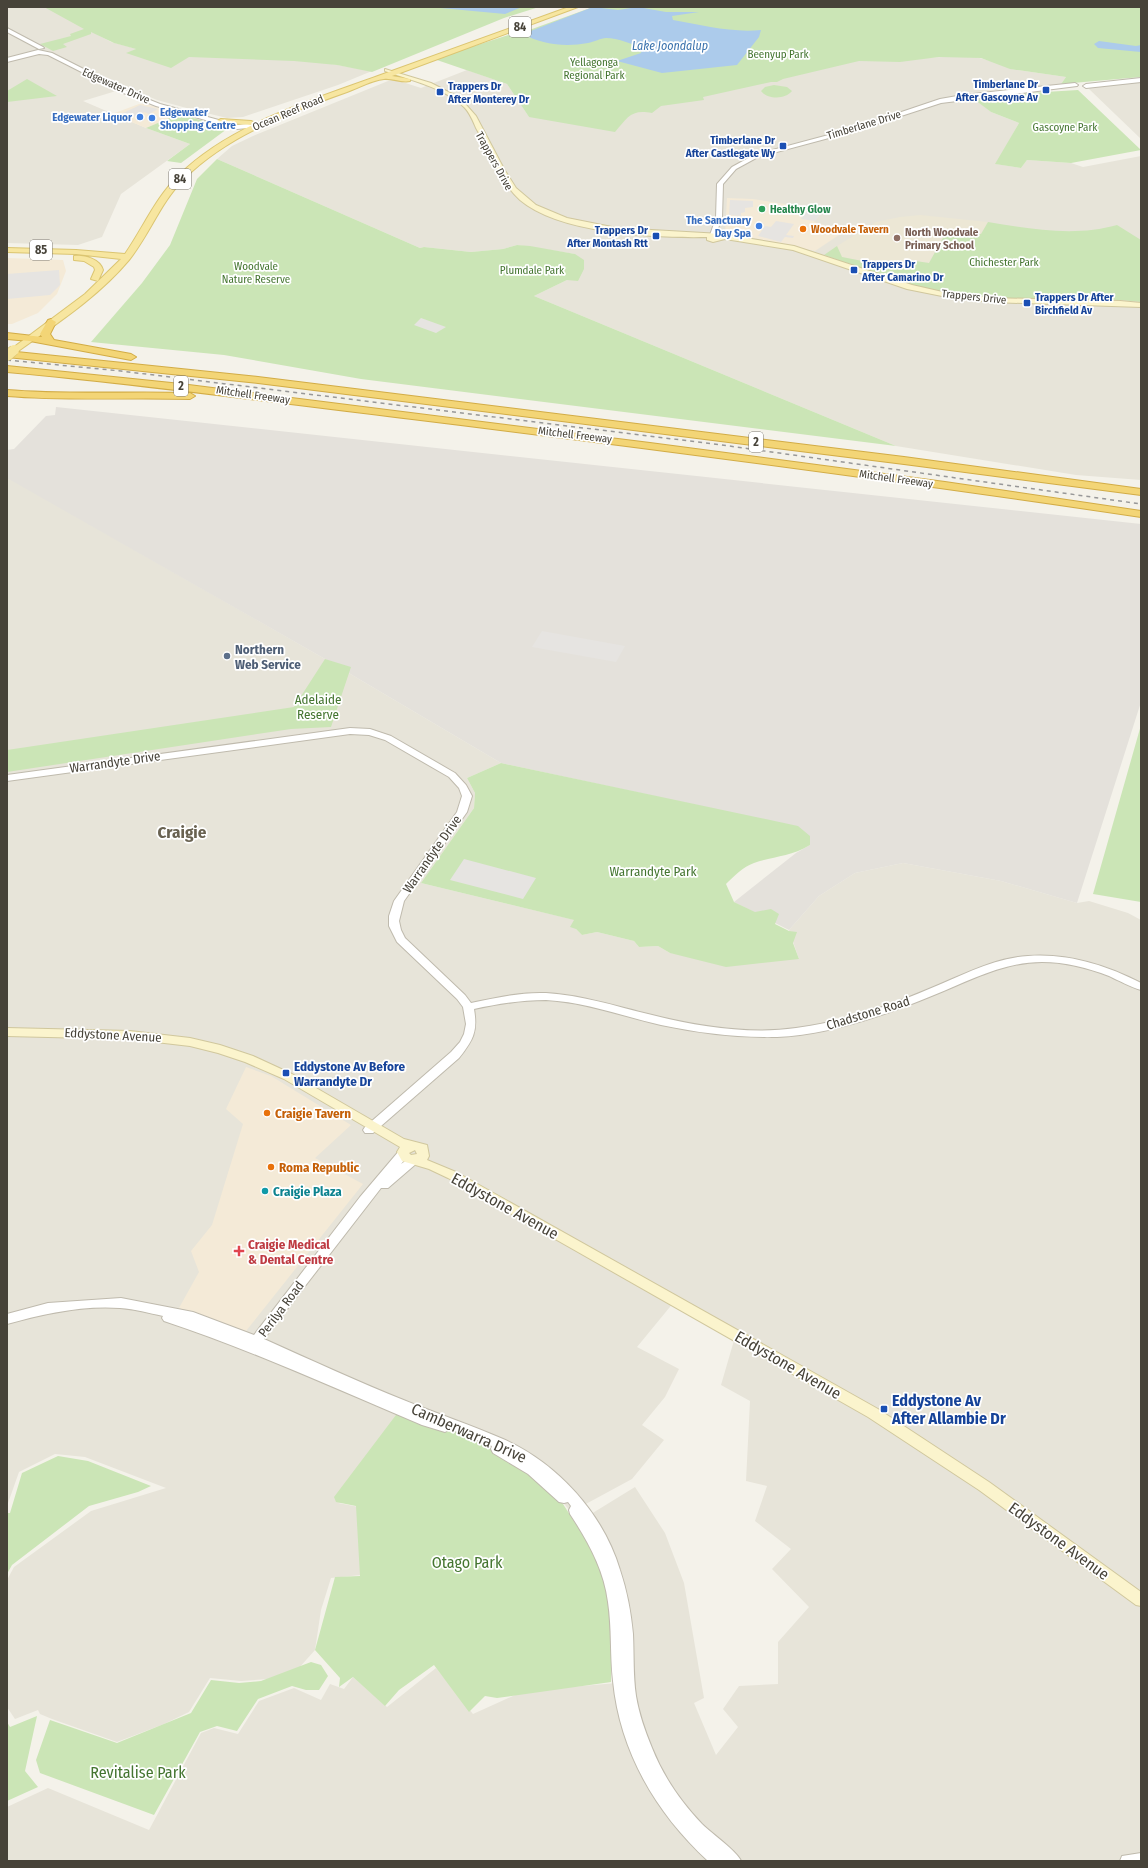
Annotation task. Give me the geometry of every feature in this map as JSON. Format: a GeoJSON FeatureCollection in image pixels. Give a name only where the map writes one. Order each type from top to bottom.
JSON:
{"type":"FeatureCollection","features":[{"type":"Feature","properties":{"kind":"highway"},"geometry":{"type":"LineString","coordinates":[[52,322],[45,334],[48,340],[53,343]]}},
{"type":"Feature","properties":{"kind":"highway"},"geometry":{"type":"LineString","coordinates":[[7,335],[27,336],[53,343],[282,384]]}},
{"type":"Feature","properties":{"kind":"highway","name":"Mitchell Freeway"},"geometry":{"type":"LineString","coordinates":[[9,352],[734,439],[1141,492]]}},
{"type":"Feature","properties":{"kind":"highway","name":"Mitchell Freeway"},"geometry":{"type":"LineString","coordinates":[[7,369],[109,378],[721,454],[1141,514]]}},
{"type":"Feature","properties":{"kind":"highway"},"geometry":{"type":"LineString","coordinates":[[7,393],[33,395],[168,395],[355,409]]}},
{"type":"Feature","properties":{"kind":"main road","name":"Ocean Reef Road"},"geometry":{"type":"LineString","coordinates":[[149,206],[167,181],[189,161],[212,144],[255,124],[288,111],[562,7]]}},
{"type":"Feature","properties":{"kind":"main road","name":"Ocean Reef Road"},"geometry":{"type":"LineString","coordinates":[[388,73],[416,65],[575,7]]}},
{"type":"Feature","properties":{"kind":"main road"},"geometry":{"type":"LineString","coordinates":[[388,73],[404,78],[404,72],[416,65]]}},
{"type":"Feature","properties":{"kind":"main road","name":"Trappers Drive"},"geometry":{"type":"LineString","coordinates":[[388,73],[444,93],[464,107],[507,188],[518,199],[535,210],[569,223],[598,229],[717,237],[755,242],[812,254],[910,287],[947,295],[992,300],[1120,303],[1141,305]]}},
{"type":"Feature","properties":{"kind":"main road"},"geometry":{"type":"LineString","coordinates":[[221,121],[255,124]]}},
{"type":"Feature","properties":{"kind":"main road","name":"Ocean Reef Road"},"geometry":{"type":"LineString","coordinates":[[27,336],[52,322],[107,278],[169,191],[190,169],[242,130]]}},
{"type":"Feature","properties":{"kind":"main road"},"geometry":{"type":"LineString","coordinates":[[189,161],[208,150],[215,150]]}},
{"type":"Feature","properties":{"kind":"main road","name":"Ocean Reef Road"},"geometry":{"type":"LineString","coordinates":[[9,352],[120,259],[124,246],[133,232]]}},
{"type":"Feature","properties":{"kind":"main road"},"geometry":{"type":"LineString","coordinates":[[74,254],[106,253],[124,246]]}},
{"type":"Feature","properties":{"kind":"main road","name":"85"},"geometry":{"type":"LineString","coordinates":[[7,250],[74,254],[120,259]]}},
{"type":"Feature","properties":{"kind":"main road","name":"85"},"geometry":{"type":"LineString","coordinates":[[7,254],[74,254]]}},
{"type":"Feature","properties":{"kind":"main road"},"geometry":{"type":"LineString","coordinates":[[74,254],[98,266],[99,270],[95,279]]}},
{"type":"Feature","properties":{"kind":"main road","name":"Eddystone Avenue"},"geometry":{"type":"LineString","coordinates":[[7,1032],[146,1035],[203,1045],[250,1059],[269,1068],[371,1128],[411,1154],[452,1175],[873,1413],[984,1486],[1141,1600]]}},
{"type":"Feature","properties":{"kind":"main road","name":"Eddystone Avenue"},"geometry":{"type":"LineString","coordinates":[[7,1037],[141,1039],[204,1050],[258,1068],[371,1128]]}},
{"type":"Feature","properties":{"kind":"main road","name":"Eddystone Avenue"},"geometry":{"type":"LineString","coordinates":[[411,1154],[435,1160],[877,1409],[978,1474],[1141,1592]]}},
{"type":"Feature","properties":{"kind":"street","name":"Edgewater Drive"},"geometry":{"type":"LineString","coordinates":[[7,31],[31,44],[38,50],[145,98],[221,121],[242,130]]}},
{"type":"Feature","properties":{"kind":"street","name":"Edgewater Drive"},"geometry":{"type":"LineString","coordinates":[[38,50],[50,54],[145,100],[230,128],[242,130]]}},
{"type":"Feature","properties":{"kind":"street"},"geometry":{"type":"LineString","coordinates":[[7,59],[38,50]]}},
{"type":"Feature","properties":{"kind":"street","name":"Timberlane Drive"},"geometry":{"type":"LineString","coordinates":[[717,237],[719,234],[720,222],[719,191],[723,180],[734,168],[756,156],[860,128],[940,101],[963,97],[1141,80]]}},
{"type":"Feature","properties":{"kind":"street","name":"Warrandyte Drive"},"geometry":{"type":"LineString","coordinates":[[7,778],[350,731],[370,732],[388,738],[452,775],[463,787],[467,796],[462,812],[399,901],[394,914],[393,924],[395,933],[401,940],[460,997],[468,1007]]}},
{"type":"Feature","properties":{"kind":"street","name":"Chadstone Road"},"geometry":{"type":"LineString","coordinates":[[468,1007],[503,1000],[558,998],[584,1002],[687,1026],[744,1032],[786,1032],[841,1024],[880,1012],[997,966],[1025,959],[1050,958],[1077,962],[1113,972],[1141,986]]}},
{"type":"Feature","properties":{"kind":"street"},"geometry":{"type":"LineString","coordinates":[[371,1128],[455,1055],[464,1044],[469,1034],[471,1024],[468,1007]]}},
{"type":"Feature","properties":{"kind":"street","name":"Perilya Road"},"geometry":{"type":"LineString","coordinates":[[254,1345],[370,1194],[381,1188],[411,1154]]}},
{"type":"Feature","properties":{"kind":"street","name":"Camberwarra Drive"},"geometry":{"type":"LineString","coordinates":[[7,1319],[62,1306],[121,1303],[193,1317],[354,1392],[495,1448],[533,1470],[573,1508],[589,1532],[603,1559],[610,1579],[615,1601],[620,1691],[630,1733],[651,1784],[698,1844],[719,1861]]}},
{"type":"Feature","properties":{"kind":"street","name":"Camberwarra Drive"},"geometry":{"type":"LineString","coordinates":[[7,1325],[48,1313],[104,1308],[170,1318],[254,1345],[400,1404],[440,1418],[514,1450],[544,1469],[570,1494],[591,1521],[602,1539],[618,1581],[625,1625],[630,1704],[645,1750],[659,1780],[677,1805],[712,1845],[734,1861]]}},
{"type":"Feature","properties":{"kind":"street"},"geometry":{"type":"LineString","coordinates":[[1127,1861],[1141,1860]]}},
{"type":"Feature","properties":{"kind":"shaded area"},"geometry":{"type":"Polygon","coordinates":[[[7,7],[44,7],[51,9],[111,42],[137,49],[127,53],[303,59],[372,71],[338,85],[243,117],[227,118],[194,110],[157,100],[131,89],[116,91],[83,101],[146,128],[190,144],[121,194],[102,237],[78,245],[7,243],[7,7]]]}},
{"type":"Feature","properties":{"kind":"shaded area"},"geometry":{"type":"Polygon","coordinates":[[[972,56],[998,63],[1011,69],[1066,77],[1061,84],[967,93],[991,112],[1019,123],[996,164],[1021,168],[1027,160],[1071,163],[1083,167],[1141,156],[1141,480],[1076,475],[896,446],[534,296],[567,280],[575,254],[517,245],[503,249],[471,252],[424,247],[420,248],[217,159],[232,146],[253,136],[393,79],[421,88],[467,70],[507,84],[529,117],[625,114],[856,60],[972,56]]]}},
{"type":"Feature","properties":{"kind":"shaded area"},"geometry":{"type":"Polygon","coordinates":[[[1141,82],[1141,139],[1089,89],[1091,87],[1141,82]]]}},
{"type":"Feature","properties":{"kind":"shaded area"},"geometry":{"type":"Polygon","coordinates":[[[139,104],[146,104],[179,114],[146,128],[112,114],[139,104]]]}},
{"type":"Feature","properties":{"kind":"shaded area"},"geometry":{"type":"Polygon","coordinates":[[[140,105],[158,109],[149,114],[144,112],[129,119],[119,115],[140,105]]]}},
{"type":"Feature","properties":{"kind":"shaded area"},"geometry":{"type":"Polygon","coordinates":[[[727,198],[753,199],[824,210],[814,222],[845,231],[815,251],[754,238],[728,235],[725,233],[727,198]]]}},
{"type":"Feature","properties":{"kind":"shaded area"},"geometry":{"type":"Polygon","coordinates":[[[730,200],[753,201],[753,207],[745,208],[745,212],[741,213],[741,216],[729,215],[730,200]]]}},
{"type":"Feature","properties":{"kind":"shaded area"},"geometry":{"type":"Polygon","coordinates":[[[809,208],[823,211],[815,221],[801,219],[809,208]]]}},
{"type":"Feature","properties":{"kind":"shaded area","name":"North Woodvale Primary School"},"geometry":{"type":"Polygon","coordinates":[[[920,215],[988,222],[981,234],[948,229],[929,263],[909,260],[903,269],[842,257],[837,246],[876,222],[920,215]]]}},
{"type":"Feature","properties":{"kind":"shaded area"},"geometry":{"type":"Polygon","coordinates":[[[776,221],[794,224],[786,235],[794,236],[793,238],[785,237],[781,242],[758,236],[765,226],[771,227],[776,221]]]}},
{"type":"Feature","properties":{"kind":"shaded area"},"geometry":{"type":"Polygon","coordinates":[[[7,258],[63,260],[66,271],[57,294],[38,313],[12,324],[7,324],[7,258]]]}},
{"type":"Feature","properties":{"kind":"shaded area"},"geometry":{"type":"Polygon","coordinates":[[[59,270],[60,285],[50,295],[7,299],[7,274],[59,270]]]}},
{"type":"Feature","properties":{"kind":"shaded area"},"geometry":{"type":"Polygon","coordinates":[[[421,318],[446,327],[436,333],[414,325],[421,318]]]}},
{"type":"Feature","properties":{"kind":"shaded area"},"geometry":{"type":"Polygon","coordinates":[[[56,407],[1141,524],[1141,702],[1077,903],[1001,881],[903,863],[855,873],[819,896],[789,930],[734,902],[796,853],[810,845],[798,827],[501,763],[325,659],[7,478],[7,450],[14,449],[46,416],[55,415],[56,407]]]}},
{"type":"Feature","properties":{"kind":"shaded area"},"geometry":{"type":"Polygon","coordinates":[[[7,477],[325,659],[501,763],[467,778],[475,793],[474,808],[421,883],[575,920],[576,929],[582,935],[597,932],[634,941],[639,947],[658,946],[670,953],[799,959],[789,930],[819,896],[855,873],[903,863],[1001,881],[1077,903],[1089,901],[1128,913],[1141,920],[1141,1861],[7,1861],[7,1807],[48,1788],[149,1830],[201,1733],[214,1728],[238,1734],[259,1701],[294,1688],[321,1700],[330,1684],[344,1689],[353,1677],[387,1707],[436,1668],[473,1714],[524,1691],[617,1683],[618,1644],[578,1522],[635,1487],[665,1533],[684,1583],[704,1698],[694,1703],[716,1755],[738,1727],[723,1709],[739,1686],[778,1684],[778,1642],[809,1607],[772,1569],[791,1549],[755,1521],[767,1486],[746,1481],[750,1401],[721,1385],[735,1337],[674,1302],[637,1347],[679,1369],[665,1397],[642,1425],[664,1440],[632,1479],[571,1512],[543,1479],[338,1503],[359,1507],[361,1575],[331,1578],[321,1610],[315,1650],[298,1669],[268,1679],[241,1681],[210,1678],[189,1712],[164,1724],[117,1742],[52,1719],[40,1714],[38,1710],[15,1719],[7,1707],[7,1580],[14,1567],[91,1511],[166,1488],[85,1457],[55,1454],[19,1472],[7,1506],[7,477]]]}},
{"type":"Feature","properties":{"kind":"shaded area"},"geometry":{"type":"Polygon","coordinates":[[[542,631],[625,646],[616,662],[532,647],[542,631]]]}},
{"type":"Feature","properties":{"kind":"shaded area"},"geometry":{"type":"Polygon","coordinates":[[[464,859],[536,878],[523,899],[450,880],[464,859]]]}},
{"type":"Feature","properties":{"kind":"shaded area","name":"Craigie Plaza"},"geometry":{"type":"Polygon","coordinates":[[[246,1067],[271,1076],[351,1125],[315,1158],[363,1184],[246,1331],[179,1308],[199,1272],[191,1251],[212,1225],[243,1124],[226,1109],[246,1067]]]}},
{"type":"Feature","properties":{"kind":"green space"},"geometry":{"type":"Polygon","coordinates":[[[44,7],[539,7],[504,18],[372,72],[337,65],[294,61],[189,57],[171,68],[126,53],[136,49],[114,43],[91,32],[91,34],[63,44],[67,47],[53,51],[40,44],[71,36],[70,34],[84,29],[44,7]]]}},
{"type":"Feature","properties":{"kind":"green space","name":"Yellagonga Regional Park"},"geometry":{"type":"Polygon","coordinates":[[[593,7],[1141,7],[1141,77],[1061,84],[1066,77],[1010,69],[981,58],[939,57],[900,62],[859,61],[783,79],[777,82],[703,97],[704,100],[661,106],[652,113],[634,113],[627,118],[615,132],[529,117],[507,84],[434,59],[515,33],[521,33],[593,7]]]}},
{"type":"Feature","properties":{"kind":"green space"},"geometry":{"type":"Polygon","coordinates":[[[27,79],[57,96],[7,102],[7,91],[27,79]]]}},
{"type":"Feature","properties":{"kind":"green space"},"geometry":{"type":"Polygon","coordinates":[[[774,85],[787,87],[792,91],[785,96],[772,97],[767,96],[761,91],[765,87],[774,85]]]}},
{"type":"Feature","properties":{"kind":"green space","name":"Gascoyne Park"},"geometry":{"type":"Polygon","coordinates":[[[1078,90],[1141,150],[1071,163],[1027,160],[1021,168],[995,164],[1019,123],[991,112],[975,100],[1029,93],[1078,90]]]}},
{"type":"Feature","properties":{"kind":"green space"},"geometry":{"type":"Polygon","coordinates":[[[179,114],[225,127],[227,129],[181,163],[167,161],[190,144],[146,128],[179,114]]]}},
{"type":"Feature","properties":{"kind":"green space","name":"Woodvale Nature Reserve"},"geometry":{"type":"Polygon","coordinates":[[[217,159],[420,248],[424,247],[471,252],[503,249],[517,245],[575,254],[584,260],[584,269],[578,281],[567,280],[534,296],[896,446],[361,379],[224,355],[91,342],[142,283],[170,245],[197,179],[217,159]]]}},
{"type":"Feature","properties":{"kind":"green space","name":"Chichester Park"},"geometry":{"type":"Polygon","coordinates":[[[988,222],[1052,231],[1085,231],[1117,225],[1141,240],[1141,302],[1121,300],[1018,299],[966,295],[915,286],[892,280],[824,255],[837,246],[842,257],[903,269],[909,260],[929,263],[948,229],[981,234],[988,222]]]}},
{"type":"Feature","properties":{"kind":"green space","name":"Adelaide Reserve"},"geometry":{"type":"Polygon","coordinates":[[[325,659],[351,667],[331,727],[291,729],[7,772],[7,750],[294,707],[325,659]]]}},
{"type":"Feature","properties":{"kind":"green space"},"geometry":{"type":"Polygon","coordinates":[[[1141,725],[1141,902],[1093,894],[1141,725]]]}},
{"type":"Feature","properties":{"kind":"green space","name":"Warrandyte Park"},"geometry":{"type":"Polygon","coordinates":[[[501,763],[798,826],[810,836],[810,845],[796,852],[750,865],[739,872],[726,884],[734,902],[755,912],[771,909],[779,914],[775,924],[789,931],[797,932],[793,943],[799,959],[726,967],[670,953],[658,946],[639,947],[634,941],[597,932],[582,935],[576,929],[570,927],[574,920],[421,883],[474,808],[475,793],[467,778],[501,763]]]}},
{"type":"Feature","properties":{"kind":"green space","name":"Otago Park"},"geometry":{"type":"Polygon","coordinates":[[[399,1411],[442,1425],[498,1453],[530,1474],[563,1504],[602,1565],[611,1599],[611,1682],[497,1698],[485,1696],[469,1712],[434,1665],[399,1690],[385,1706],[353,1677],[339,1687],[340,1678],[315,1650],[335,1577],[360,1576],[356,1506],[336,1502],[334,1497],[399,1411]]]}},
{"type":"Feature","properties":{"kind":"green space"},"geometry":{"type":"Polygon","coordinates":[[[58,1456],[88,1461],[151,1486],[138,1492],[89,1506],[12,1565],[7,1574],[7,1513],[10,1513],[22,1473],[58,1456]]]}},
{"type":"Feature","properties":{"kind":"green space","name":"Revitalise Park"},"geometry":{"type":"Polygon","coordinates":[[[311,1662],[321,1665],[328,1676],[319,1690],[306,1690],[292,1686],[258,1699],[237,1731],[217,1726],[200,1732],[154,1815],[40,1773],[36,1760],[50,1720],[117,1743],[191,1713],[211,1680],[239,1683],[261,1681],[311,1662]]]}},
{"type":"Feature","properties":{"kind":"green space"},"geometry":{"type":"Polygon","coordinates":[[[37,1716],[25,1771],[38,1787],[7,1801],[7,1722],[10,1727],[37,1716]]]}},
{"type":"Feature","properties":{"kind":"water"},"geometry":{"type":"Polygon","coordinates":[[[430,7],[522,7],[505,14],[430,7]]]}},
{"type":"Feature","properties":{"kind":"water","name":"Lake Joondalup"},"geometry":{"type":"Polygon","coordinates":[[[593,7],[618,10],[638,7],[666,12],[699,12],[672,16],[673,20],[717,28],[750,31],[761,30],[759,37],[737,65],[662,73],[617,61],[641,53],[642,48],[620,40],[606,38],[588,43],[563,45],[538,41],[523,34],[593,7]]]}},
{"type":"Feature","properties":{"kind":"water"},"geometry":{"type":"Polygon","coordinates":[[[1099,41],[1136,46],[1141,45],[1141,52],[1098,48],[1094,44],[1099,41]]]}},
{"type":"Feature","properties":{"kind":"railway"},"geometry":{"type":"LineString","coordinates":[[7,360],[121,371],[722,445],[1141,504]]}},
{"type":"Feature","properties":{"kind":"place","name":"Timberlane Dr After Gascoyne Av"},"geometry":{"type":"Point","coordinates":[1046,90]}},
{"type":"Feature","properties":{"kind":"place","name":"Trappers Dr After Monterey Dr"},"geometry":{"type":"Point","coordinates":[440,92]}},
{"type":"Feature","properties":{"kind":"place","name":"Edgewater Liquor"},"geometry":{"type":"Point","coordinates":[140,117]}},
{"type":"Feature","properties":{"kind":"place","name":"Edgewater Shopping Centre"},"geometry":{"type":"Point","coordinates":[152,118]}},
{"type":"Feature","properties":{"kind":"place","name":"Timberlane Dr After Castlegate Wy"},"geometry":{"type":"Point","coordinates":[783,146]}},
{"type":"Feature","properties":{"kind":"place","name":"Healthy Glow"},"geometry":{"type":"Point","coordinates":[762,209]}},
{"type":"Feature","properties":{"kind":"place","name":"The Sanctuary Day Spa"},"geometry":{"type":"Point","coordinates":[759,226]}},
{"type":"Feature","properties":{"kind":"place","name":"Woodvale Tavern"},"geometry":{"type":"Point","coordinates":[803,229]}},
{"type":"Feature","properties":{"kind":"place","name":"Trappers Dr After Montash Rtt"},"geometry":{"type":"Point","coordinates":[656,236]}},
{"type":"Feature","properties":{"kind":"place","name":"North Woodvale Primary School"},"geometry":{"type":"Point","coordinates":[897,238]}},
{"type":"Feature","properties":{"kind":"place","name":"Trappers Dr After Camarino Dr"},"geometry":{"type":"Point","coordinates":[854,270]}},
{"type":"Feature","properties":{"kind":"place","name":"Trappers Dr After Birchfield Av"},"geometry":{"type":"Point","coordinates":[1027,303]}},
{"type":"Feature","properties":{"kind":"place","name":"Northern Web Service"},"geometry":{"type":"Point","coordinates":[227,656]}},
{"type":"Feature","properties":{"kind":"place","name":"Eddystone Av Before Warrandyte Dr"},"geometry":{"type":"Point","coordinates":[286,1073]}},
{"type":"Feature","properties":{"kind":"place","name":"Craigie Tavern"},"geometry":{"type":"Point","coordinates":[267,1113]}},
{"type":"Feature","properties":{"kind":"place","name":"Roma Republic"},"geometry":{"type":"Point","coordinates":[271,1167]}},
{"type":"Feature","properties":{"kind":"place","name":"Craigie Plaza"},"geometry":{"type":"Point","coordinates":[265,1191]}},
{"type":"Feature","properties":{"kind":"place","name":"Craigie Medical & Dental Centre"},"geometry":{"type":"Point","coordinates":[239,1251]}},
{"type":"Feature","properties":{"kind":"place","name":"Eddystone Av After Allambie Dr"},"geometry":{"type":"Point","coordinates":[884,1409]}},
{"type":"Feature","properties":{"kind":"district","name":"Craigie"},"geometry":{"type":"Point","coordinates":[182,832]}},
{"type":"Feature","properties":{"kind":"park label","name":"Beenyup Park"},"geometry":{"type":"Point","coordinates":[778,54]}},
{"type":"Feature","properties":{"kind":"park label","name":"Plumdale Park"},"geometry":{"type":"Point","coordinates":[532,270]}}]}
